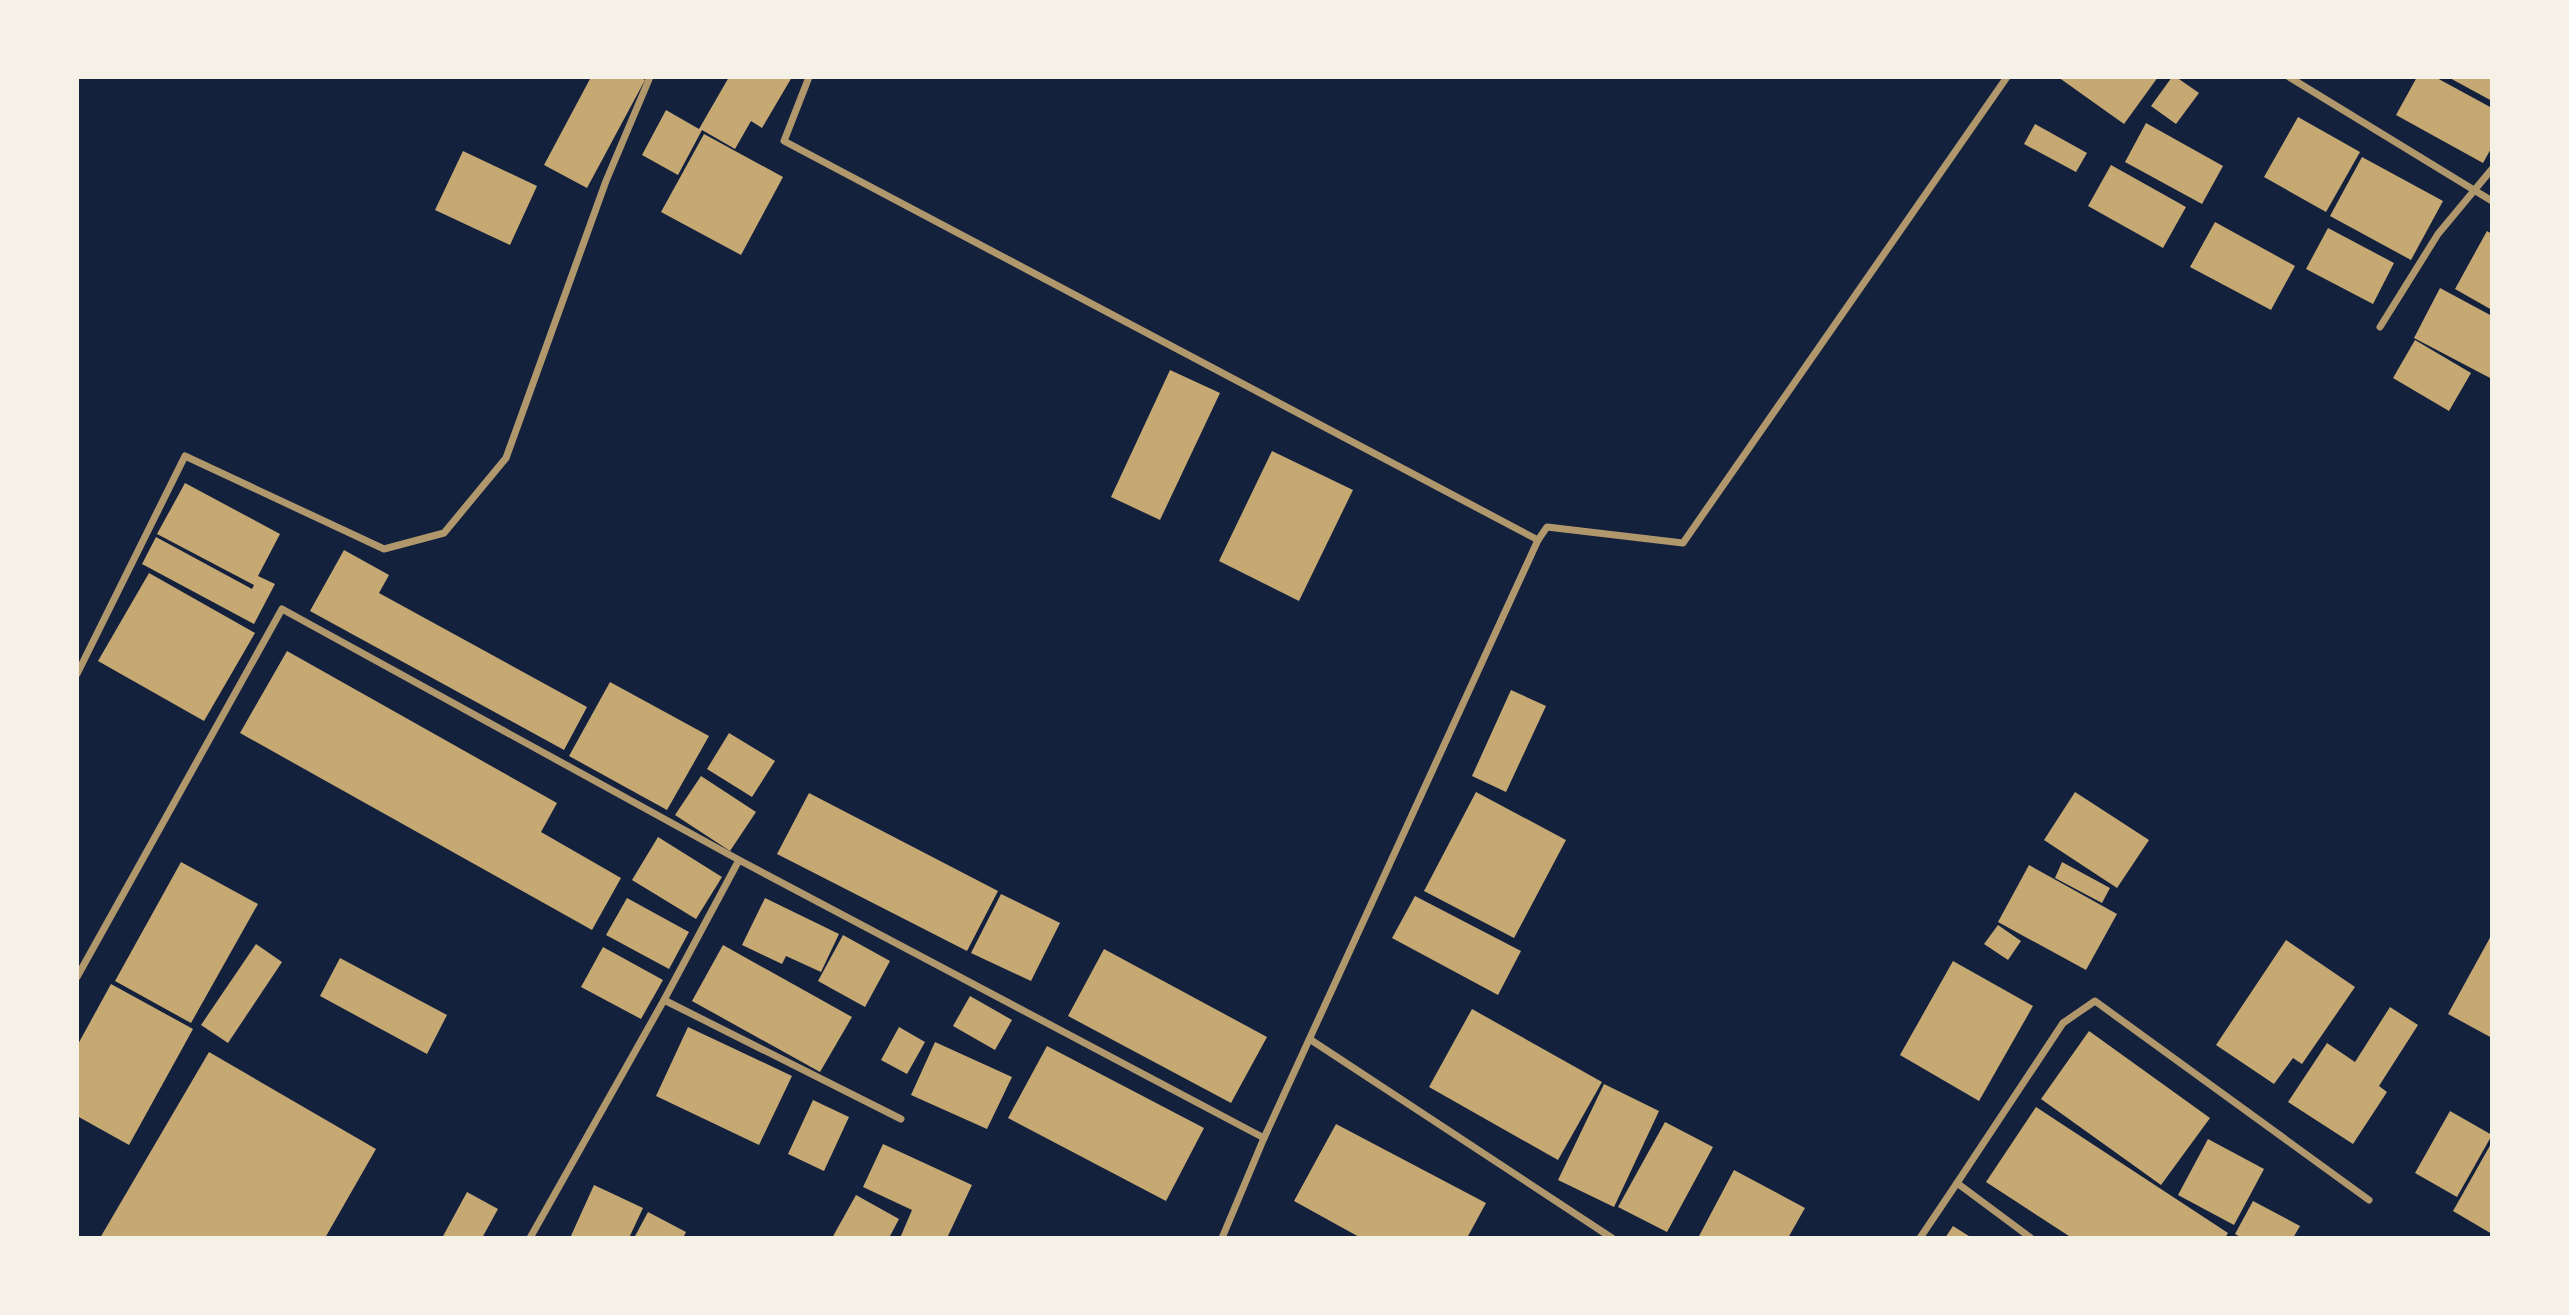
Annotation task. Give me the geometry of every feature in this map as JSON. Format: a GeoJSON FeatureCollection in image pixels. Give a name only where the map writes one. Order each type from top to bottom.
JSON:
{"type":"FeatureCollection","features":[{"type":"Feature","properties":{"kind":"street"},"geometry":{"type":"LineString","coordinates":[[77,674],[185,456],[384,549],[444,533],[506,458],[606,181],[650,77]]}},
{"type":"Feature","properties":{"kind":"street"},"geometry":{"type":"LineString","coordinates":[[809,77],[784,141],[1538,540]]}},
{"type":"Feature","properties":{"kind":"street"},"geometry":{"type":"LineString","coordinates":[[1222,1238],[1264,1138],[1538,540],[1547,527],[1683,543],[2007,77]]}},
{"type":"Feature","properties":{"kind":"street"},"geometry":{"type":"LineString","coordinates":[[2288,77],[2492,201]]}},
{"type":"Feature","properties":{"kind":"street"},"geometry":{"type":"LineString","coordinates":[[2380,327],[2438,234],[2492,169]]}},
{"type":"Feature","properties":{"kind":"street"},"geometry":{"type":"LineString","coordinates":[[77,977],[282,609],[739,860],[1264,1138]]}},
{"type":"Feature","properties":{"kind":"street"},"geometry":{"type":"LineString","coordinates":[[530,1238],[664,1000],[739,860]]}},
{"type":"Feature","properties":{"kind":"street"},"geometry":{"type":"LineString","coordinates":[[664,1000],[901,1119]]}},
{"type":"Feature","properties":{"kind":"street"},"geometry":{"type":"LineString","coordinates":[[1920,1238],[2063,1023],[2095,1002],[2368,1200]]}},
{"type":"Feature","properties":{"kind":"street"},"geometry":{"type":"LineString","coordinates":[[1311,1040],[1612,1238]]}},
{"type":"Feature","properties":{"kind":"street"},"geometry":{"type":"LineString","coordinates":[[1957,1183],[2031,1238]]}},
{"type":"Feature","properties":{"kind":"building"},"geometry":{"type":"Polygon","coordinates":[[[591,77],[640,77],[645,80],[587,188],[544,165],[591,77]]]}},
{"type":"Feature","properties":{"kind":"building"},"geometry":{"type":"Polygon","coordinates":[[[729,77],[792,77],[762,128],[751,121],[735,149],[702,130],[678,175],[642,155],[666,110],[699,129],[729,77]]]}},
{"type":"Feature","properties":{"kind":"building"},"geometry":{"type":"Polygon","coordinates":[[[2058,77],[2158,77],[2124,124],[2058,77]]]}},
{"type":"Feature","properties":{"kind":"building"},"geometry":{"type":"Polygon","coordinates":[[[2172,77],[2199,93],[2176,124],[2151,106],[2172,77]]]}},
{"type":"Feature","properties":{"kind":"building"},"geometry":{"type":"Polygon","coordinates":[[[2417,77],[2435,77],[2492,108],[2492,147],[2483,163],[2396,115],[2417,77]]]}},
{"type":"Feature","properties":{"kind":"building"},"geometry":{"type":"Polygon","coordinates":[[[2448,77],[2492,77],[2492,101],[2448,77]]]}},
{"type":"Feature","properties":{"kind":"building"},"geometry":{"type":"Polygon","coordinates":[[[2298,117],[2360,152],[2326,212],[2264,177],[2298,117]]]}},
{"type":"Feature","properties":{"kind":"building"},"geometry":{"type":"Polygon","coordinates":[[[2146,123],[2223,166],[2202,204],[2125,162],[2146,123]]]}},
{"type":"Feature","properties":{"kind":"building"},"geometry":{"type":"Polygon","coordinates":[[[2035,124],[2087,153],[2076,172],[2024,144],[2035,124]]]}},
{"type":"Feature","properties":{"kind":"building"},"geometry":{"type":"Polygon","coordinates":[[[704,134],[783,177],[741,255],[661,212],[704,134]]]}},
{"type":"Feature","properties":{"kind":"building"},"geometry":{"type":"Polygon","coordinates":[[[463,151],[537,186],[510,245],[435,210],[463,151]]]}},
{"type":"Feature","properties":{"kind":"building"},"geometry":{"type":"Polygon","coordinates":[[[2362,157],[2443,201],[2411,260],[2330,216],[2362,157]]]}},
{"type":"Feature","properties":{"kind":"building"},"geometry":{"type":"Polygon","coordinates":[[[2111,165],[2186,207],[2163,248],[2088,206],[2111,165]]]}},
{"type":"Feature","properties":{"kind":"building"},"geometry":{"type":"Polygon","coordinates":[[[2215,222],[2295,266],[2271,310],[2190,267],[2215,222]]]}},
{"type":"Feature","properties":{"kind":"building"},"geometry":{"type":"Polygon","coordinates":[[[2328,228],[2394,263],[2373,304],[2306,269],[2328,228]]]}},
{"type":"Feature","properties":{"kind":"building"},"geometry":{"type":"Polygon","coordinates":[[[2487,231],[2492,234],[2492,310],[2455,289],[2487,231]]]}},
{"type":"Feature","properties":{"kind":"building"},"geometry":{"type":"Polygon","coordinates":[[[2440,288],[2492,316],[2492,379],[2414,338],[2440,288]]]}},
{"type":"Feature","properties":{"kind":"building"},"geometry":{"type":"Polygon","coordinates":[[[2415,340],[2471,373],[2449,411],[2393,378],[2415,340]]]}},
{"type":"Feature","properties":{"kind":"building"},"geometry":{"type":"Polygon","coordinates":[[[1170,370],[1220,393],[1160,520],[1111,497],[1170,370]]]}},
{"type":"Feature","properties":{"kind":"building"},"geometry":{"type":"Polygon","coordinates":[[[1272,451],[1353,490],[1299,601],[1219,561],[1272,451]]]}},
{"type":"Feature","properties":{"kind":"building"},"geometry":{"type":"Polygon","coordinates":[[[185,483],[280,534],[258,576],[275,584],[254,624],[142,564],[156,537],[252,589],[254,585],[157,534],[185,483]]]}},
{"type":"Feature","properties":{"kind":"building"},"geometry":{"type":"Polygon","coordinates":[[[344,550],[389,575],[379,593],[587,707],[564,750],[310,611],[344,550]]]}},
{"type":"Feature","properties":{"kind":"building"},"geometry":{"type":"Polygon","coordinates":[[[149,573],[255,633],[204,721],[98,661],[149,573]]]}},
{"type":"Feature","properties":{"kind":"building"},"geometry":{"type":"Polygon","coordinates":[[[287,651],[557,803],[541,832],[621,878],[592,930],[240,733],[287,651]]]}},
{"type":"Feature","properties":{"kind":"building"},"geometry":{"type":"Polygon","coordinates":[[[610,682],[709,736],[667,810],[569,756],[610,682]]]}},
{"type":"Feature","properties":{"kind":"building"},"geometry":{"type":"Polygon","coordinates":[[[1511,690],[1546,706],[1506,792],[1472,776],[1511,690]]]}},
{"type":"Feature","properties":{"kind":"building"},"geometry":{"type":"Polygon","coordinates":[[[729,733],[775,761],[752,797],[707,769],[729,733]]]}},
{"type":"Feature","properties":{"kind":"building"},"geometry":{"type":"Polygon","coordinates":[[[701,776],[756,812],[730,851],[675,815],[701,776]]]}},
{"type":"Feature","properties":{"kind":"building"},"geometry":{"type":"Polygon","coordinates":[[[1476,792],[1566,840],[1514,938],[1424,891],[1476,792]]]}},
{"type":"Feature","properties":{"kind":"building"},"geometry":{"type":"Polygon","coordinates":[[[2075,792],[2149,840],[2117,888],[2044,840],[2075,792]]]}},
{"type":"Feature","properties":{"kind":"building"},"geometry":{"type":"Polygon","coordinates":[[[809,793],[998,891],[967,951],[777,854],[809,793]]]}},
{"type":"Feature","properties":{"kind":"building"},"geometry":{"type":"Polygon","coordinates":[[[658,837],[722,877],[696,919],[632,880],[658,837]]]}},
{"type":"Feature","properties":{"kind":"building"},"geometry":{"type":"Polygon","coordinates":[[[181,862],[258,904],[191,1023],[115,981],[181,862]]]}},
{"type":"Feature","properties":{"kind":"building"},"geometry":{"type":"Polygon","coordinates":[[[2062,862],[2110,888],[2102,903],[2055,878],[2062,862]]]}},
{"type":"Feature","properties":{"kind":"building"},"geometry":{"type":"Polygon","coordinates":[[[2029,865],[2117,914],[2086,970],[1998,922],[2029,865]]]}},
{"type":"Feature","properties":{"kind":"building"},"geometry":{"type":"Polygon","coordinates":[[[1001,894],[1060,923],[1031,981],[971,953],[1001,894]]]}},
{"type":"Feature","properties":{"kind":"building"},"geometry":{"type":"Polygon","coordinates":[[[1415,896],[1521,951],[1498,995],[1392,938],[1415,896]]]}},
{"type":"Feature","properties":{"kind":"building"},"geometry":{"type":"Polygon","coordinates":[[[627,898],[689,932],[669,969],[606,935],[627,898]]]}},
{"type":"Feature","properties":{"kind":"building"},"geometry":{"type":"Polygon","coordinates":[[[765,898],[839,934],[821,972],[786,956],[782,964],[742,945],[765,898]]]}},
{"type":"Feature","properties":{"kind":"building"},"geometry":{"type":"Polygon","coordinates":[[[1998,925],[2021,941],[2008,960],[1984,944],[1998,925]]]}},
{"type":"Feature","properties":{"kind":"building"},"geometry":{"type":"Polygon","coordinates":[[[2492,934],[2492,1038],[2448,1014],[2492,934]]]}},
{"type":"Feature","properties":{"kind":"building"},"geometry":{"type":"Polygon","coordinates":[[[843,935],[890,961],[865,1007],[818,981],[843,935]]]}},
{"type":"Feature","properties":{"kind":"building"},"geometry":{"type":"Polygon","coordinates":[[[2286,940],[2355,987],[2302,1064],[2293,1058],[2274,1084],[2216,1045],[2286,940]]]}},
{"type":"Feature","properties":{"kind":"building"},"geometry":{"type":"Polygon","coordinates":[[[256,944],[282,962],[228,1043],[201,1025],[256,944]]]}},
{"type":"Feature","properties":{"kind":"building"},"geometry":{"type":"Polygon","coordinates":[[[723,945],[852,1017],[820,1072],[692,1001],[723,945]]]}},
{"type":"Feature","properties":{"kind":"building"},"geometry":{"type":"Polygon","coordinates":[[[603,947],[663,980],[641,1019],[581,987],[603,947]]]}},
{"type":"Feature","properties":{"kind":"building"},"geometry":{"type":"Polygon","coordinates":[[[1104,949],[1267,1037],[1231,1103],[1068,1016],[1104,949]]]}},
{"type":"Feature","properties":{"kind":"building"},"geometry":{"type":"Polygon","coordinates":[[[340,958],[447,1015],[427,1054],[320,996],[340,958]]]}},
{"type":"Feature","properties":{"kind":"building"},"geometry":{"type":"Polygon","coordinates":[[[1953,961],[2033,1006],[1979,1101],[1900,1055],[1953,961]]]}},
{"type":"Feature","properties":{"kind":"building"},"geometry":{"type":"Polygon","coordinates":[[[111,984],[193,1029],[129,1145],[77,1116],[77,1046],[111,984]]]}},
{"type":"Feature","properties":{"kind":"building"},"geometry":{"type":"Polygon","coordinates":[[[970,996],[1012,1020],[995,1050],[953,1026],[970,996]]]}},
{"type":"Feature","properties":{"kind":"building"},"geometry":{"type":"Polygon","coordinates":[[[2390,1007],[2418,1025],[2379,1086],[2387,1092],[2353,1144],[2288,1102],[2327,1043],[2355,1062],[2390,1007]]]}},
{"type":"Feature","properties":{"kind":"building"},"geometry":{"type":"Polygon","coordinates":[[[1472,1009],[1602,1082],[1558,1160],[1429,1087],[1472,1009]]]}},
{"type":"Feature","properties":{"kind":"building"},"geometry":{"type":"Polygon","coordinates":[[[688,1027],[792,1076],[759,1145],[656,1096],[688,1027]]]}},
{"type":"Feature","properties":{"kind":"building"},"geometry":{"type":"Polygon","coordinates":[[[899,1027],[925,1042],[907,1074],[881,1060],[899,1027]]]}},
{"type":"Feature","properties":{"kind":"building"},"geometry":{"type":"Polygon","coordinates":[[[2089,1031],[2210,1118],[2161,1185],[2041,1099],[2089,1031]]]}},
{"type":"Feature","properties":{"kind":"building"},"geometry":{"type":"Polygon","coordinates":[[[935,1042],[1012,1077],[987,1129],[911,1095],[935,1042]]]}},
{"type":"Feature","properties":{"kind":"building"},"geometry":{"type":"Polygon","coordinates":[[[1047,1046],[1204,1128],[1166,1201],[1008,1118],[1047,1046]]]}},
{"type":"Feature","properties":{"kind":"building"},"geometry":{"type":"Polygon","coordinates":[[[209,1052],[376,1149],[325,1238],[100,1238],[209,1052]]]}},
{"type":"Feature","properties":{"kind":"building"},"geometry":{"type":"Polygon","coordinates":[[[1604,1084],[1659,1111],[1614,1207],[1558,1180],[1604,1084]]]}},
{"type":"Feature","properties":{"kind":"building"},"geometry":{"type":"Polygon","coordinates":[[[813,1100],[849,1117],[824,1171],[788,1154],[813,1100]]]}},
{"type":"Feature","properties":{"kind":"building"},"geometry":{"type":"Polygon","coordinates":[[[2036,1107],[2228,1233],[2225,1238],[2072,1238],[1986,1182],[2036,1107]]]}},
{"type":"Feature","properties":{"kind":"building"},"geometry":{"type":"Polygon","coordinates":[[[2450,1111],[2492,1135],[2457,1197],[2415,1173],[2450,1111]]]}},
{"type":"Feature","properties":{"kind":"building"},"geometry":{"type":"Polygon","coordinates":[[[1665,1122],[1713,1147],[1667,1232],[1618,1207],[1665,1122]]]}},
{"type":"Feature","properties":{"kind":"building"},"geometry":{"type":"Polygon","coordinates":[[[1336,1124],[1486,1203],[1467,1238],[1361,1238],[1294,1201],[1336,1124]]]}},
{"type":"Feature","properties":{"kind":"building"},"geometry":{"type":"Polygon","coordinates":[[[2208,1139],[2264,1169],[2234,1225],[2178,1195],[2208,1139]]]}},
{"type":"Feature","properties":{"kind":"building"},"geometry":{"type":"Polygon","coordinates":[[[2492,1142],[2492,1234],[2453,1211],[2492,1142]]]}},
{"type":"Feature","properties":{"kind":"building"},"geometry":{"type":"Polygon","coordinates":[[[883,1144],[972,1185],[947,1238],[900,1238],[912,1210],[863,1187],[883,1144]]]}},
{"type":"Feature","properties":{"kind":"building"},"geometry":{"type":"Polygon","coordinates":[[[1734,1170],[1805,1208],[1788,1238],[1698,1238],[1734,1170]]]}},
{"type":"Feature","properties":{"kind":"building"},"geometry":{"type":"Polygon","coordinates":[[[594,1185],[643,1208],[629,1238],[570,1238],[594,1185]]]}},
{"type":"Feature","properties":{"kind":"building"},"geometry":{"type":"Polygon","coordinates":[[[467,1192],[498,1209],[482,1238],[442,1238],[467,1192]]]}},
{"type":"Feature","properties":{"kind":"building"},"geometry":{"type":"Polygon","coordinates":[[[856,1195],[899,1219],[889,1238],[832,1238],[856,1195]]]}},
{"type":"Feature","properties":{"kind":"building"},"geometry":{"type":"Polygon","coordinates":[[[2253,1201],[2300,1226],[2293,1238],[2242,1238],[2235,1234],[2253,1201]]]}},
{"type":"Feature","properties":{"kind":"building"},"geometry":{"type":"Polygon","coordinates":[[[648,1212],[686,1232],[683,1238],[634,1238],[648,1212]]]}},
{"type":"Feature","properties":{"kind":"building"},"geometry":{"type":"Polygon","coordinates":[[[1953,1226],[1972,1238],[1945,1238],[1953,1226]]]}}]}
